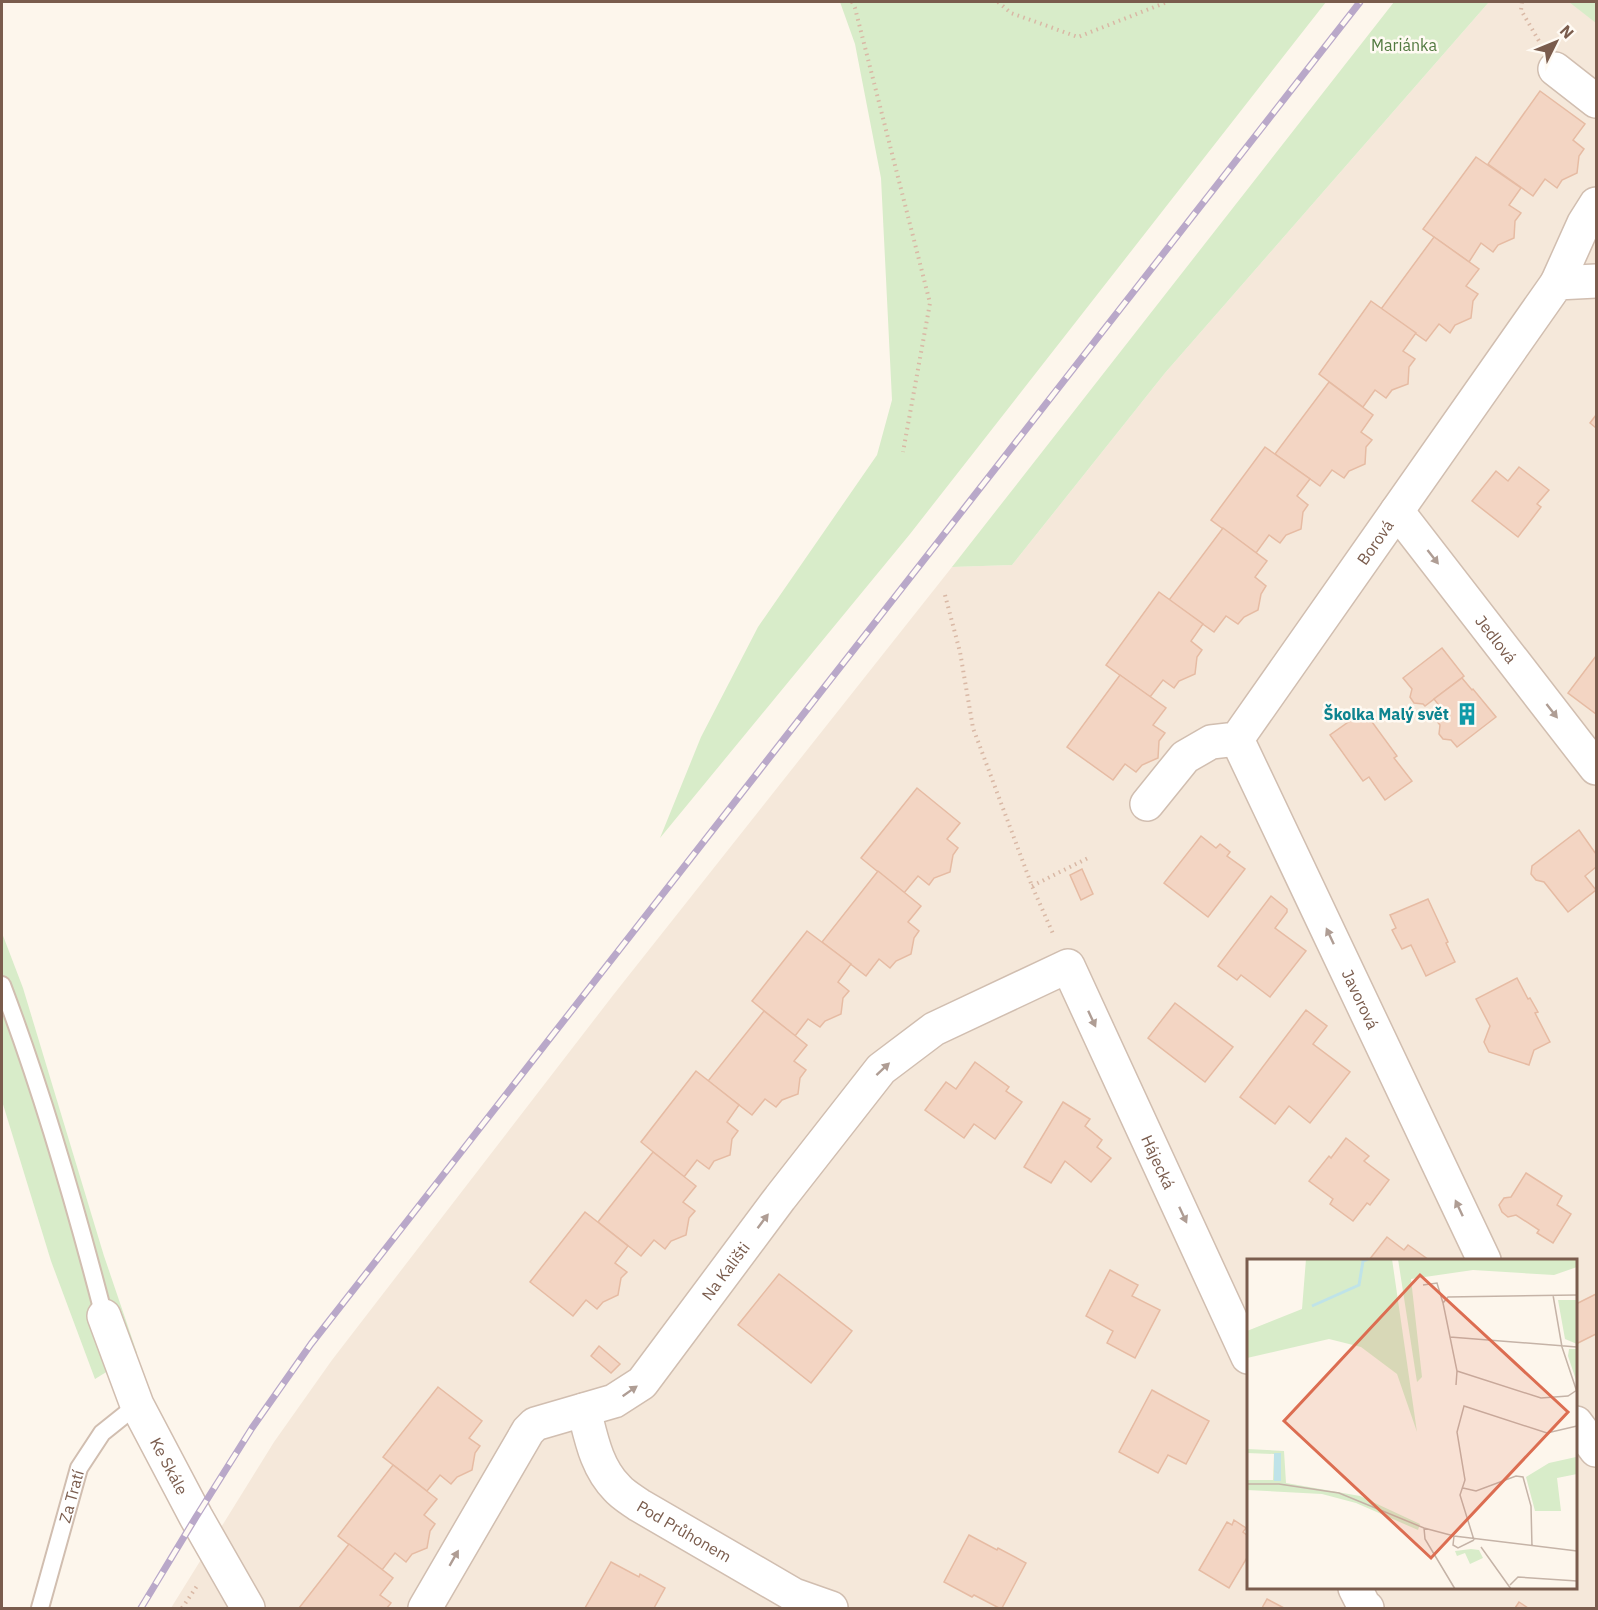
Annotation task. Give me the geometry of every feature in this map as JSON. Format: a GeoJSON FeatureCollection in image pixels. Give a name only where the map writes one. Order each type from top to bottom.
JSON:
{"type":"FeatureCollection","features":[{"type":"Feature","properties":{"kind":"street"},"geometry":{"type":"LineString","coordinates":[[1555,69],[1596,101]]}},
{"type":"Feature","properties":{"kind":"street","name":"Borová"},"geometry":{"type":"LineString","coordinates":[[1237,739],[1557,283],[1584,223],[1596,204]]}},
{"type":"Feature","properties":{"kind":"street"},"geometry":{"type":"LineString","coordinates":[[1557,283],[1596,281]]}},
{"type":"Feature","properties":{"kind":"street","name":"Jedlová"},"geometry":{"type":"LineString","coordinates":[[1397,510],[1596,768]]}},
{"type":"Feature","properties":{"kind":"street"},"geometry":{"type":"LineString","coordinates":[[1147,804],[1185,757],[1210,742],[1237,739]]}},
{"type":"Feature","properties":{"kind":"street","name":"Javorová"},"geometry":{"type":"LineString","coordinates":[[1237,739],[1484,1259]]}},
{"type":"Feature","properties":{"kind":"street","name":"Hájecká"},"geometry":{"type":"LineString","coordinates":[[1068,966],[1247,1355]]}},
{"type":"Feature","properties":{"kind":"street","name":"Na Kališti"},"geometry":{"type":"LineString","coordinates":[[425,1608],[528,1431],[536,1424],[614,1401],[642,1383],[780,1198],[881,1069],[934,1029],[1068,966]]}},
{"type":"Feature","properties":{"kind":"street","name":"Ke Skále"},"geometry":{"type":"LineString","coordinates":[[104,1316],[136,1405],[248,1608]]}},
{"type":"Feature","properties":{"kind":"street","name":"Pod Průhonem"},"geometry":{"type":"LineString","coordinates":[[584,1410],[593,1447],[601,1466],[617,1488],[639,1505],[794,1595],[831,1608]]}},
{"type":"Feature","properties":{"kind":"street"},"geometry":{"type":"LineString","coordinates":[[1577,1426],[1596,1450]]}},
{"type":"Feature","properties":{"kind":"street"},"geometry":{"type":"LineString","coordinates":[[1356,1589],[1366,1608]]}},
{"type":"Feature","properties":{"kind":"lane"},"geometry":{"type":"LineString","coordinates":[[2,985],[21,1036],[74,1204],[104,1316]]}},
{"type":"Feature","properties":{"kind":"lane","name":"Za Tratí"},"geometry":{"type":"LineString","coordinates":[[40,1608],[79,1468],[102,1433],[136,1405]]}},
{"type":"Feature","properties":{"kind":"path"},"geometry":{"type":"LineString","coordinates":[[852,2],[930,303],[903,452]]}},
{"type":"Feature","properties":{"kind":"path"},"geometry":{"type":"LineString","coordinates":[[998,2],[1011,13],[1078,37],[1167,2]]}},
{"type":"Feature","properties":{"kind":"path"},"geometry":{"type":"LineString","coordinates":[[1522,2],[1521,10],[1555,69]]}},
{"type":"Feature","properties":{"kind":"path"},"geometry":{"type":"LineString","coordinates":[[945,595],[960,652],[973,728],[1032,886],[1068,966]]}},
{"type":"Feature","properties":{"kind":"path"},"geometry":{"type":"LineString","coordinates":[[1032,886],[1088,858]]}},
{"type":"Feature","properties":{"kind":"shaded area"},"geometry":{"type":"Polygon","coordinates":[[[1489,2],[1570,2],[1596,22],[1596,1608],[171,1608],[274,1442],[332,1360],[614,994],[952,567],[1012,565],[1165,373],[1489,2]]]}},
{"type":"Feature","properties":{"kind":"green space"},"geometry":{"type":"Polygon","coordinates":[[[840,2],[1326,2],[910,534],[660,838],[701,737],[758,627],[877,455],[892,400],[881,178],[855,44],[840,2]]]}},
{"type":"Feature","properties":{"kind":"green space","name":"Mariánka"},"geometry":{"type":"Polygon","coordinates":[[[1394,2],[1489,2],[1165,373],[1012,565],[952,567],[1394,2]]]}},
{"type":"Feature","properties":{"kind":"green space"},"geometry":{"type":"Polygon","coordinates":[[[1569,2],[1596,2],[1596,23],[1569,2]]]}},
{"type":"Feature","properties":{"kind":"green space"},"geometry":{"type":"Polygon","coordinates":[[[2,933],[23,988],[104,1256],[137,1353],[95,1379],[51,1261],[2,1101],[2,933]]]}},
{"type":"Feature","properties":{"kind":"building"},"geometry":{"type":"Polygon","coordinates":[[[1540,91],[1585,124],[1573,140],[1584,149],[1579,156],[1577,173],[1562,180],[1557,188],[1545,179],[1533,196],[1488,164],[1540,91]]]}},
{"type":"Feature","properties":{"kind":"building"},"geometry":{"type":"Polygon","coordinates":[[[1476,157],[1521,188],[1509,205],[1521,213],[1515,221],[1514,238],[1498,245],[1493,252],[1481,243],[1469,262],[1423,229],[1476,157]]]}},
{"type":"Feature","properties":{"kind":"building"},"geometry":{"type":"Polygon","coordinates":[[[1434,237],[1479,269],[1466,286],[1478,294],[1473,301],[1471,318],[1455,325],[1450,333],[1439,324],[1426,341],[1381,309],[1434,237]]]}},
{"type":"Feature","properties":{"kind":"building"},"geometry":{"type":"Polygon","coordinates":[[[1371,301],[1416,333],[1403,351],[1415,359],[1409,367],[1408,384],[1392,390],[1386,398],[1375,390],[1363,407],[1319,374],[1371,301]]]}},
{"type":"Feature","properties":{"kind":"building"},"geometry":{"type":"Polygon","coordinates":[[[1329,382],[1373,415],[1361,432],[1372,440],[1366,447],[1365,464],[1349,471],[1344,478],[1332,470],[1320,486],[1275,454],[1329,382]]]}},
{"type":"Feature","properties":{"kind":"building"},"geometry":{"type":"Polygon","coordinates":[[[1596,415],[1596,428],[1590,423],[1596,415]]]}},
{"type":"Feature","properties":{"kind":"building"},"geometry":{"type":"Polygon","coordinates":[[[1265,447],[1310,479],[1297,496],[1308,505],[1303,512],[1301,529],[1286,535],[1280,543],[1269,535],[1256,553],[1211,520],[1265,447]]]}},
{"type":"Feature","properties":{"kind":"building"},"geometry":{"type":"Polygon","coordinates":[[[1519,467],[1549,490],[1537,504],[1541,507],[1518,537],[1472,501],[1496,471],[1508,481],[1519,467]]]}},
{"type":"Feature","properties":{"kind":"building"},"geometry":{"type":"Polygon","coordinates":[[[1223,528],[1267,561],[1255,577],[1266,586],[1261,594],[1258,610],[1244,617],[1238,624],[1226,616],[1214,632],[1169,600],[1223,528]]]}},
{"type":"Feature","properties":{"kind":"building"},"geometry":{"type":"Polygon","coordinates":[[[1159,592],[1203,624],[1191,641],[1202,650],[1197,657],[1195,674],[1179,681],[1174,688],[1163,680],[1150,697],[1106,665],[1159,592]]]}},
{"type":"Feature","properties":{"kind":"building"},"geometry":{"type":"Polygon","coordinates":[[[1442,648],[1464,676],[1425,706],[1414,703],[1410,697],[1412,689],[1403,678],[1442,648]]]}},
{"type":"Feature","properties":{"kind":"building"},"geometry":{"type":"Polygon","coordinates":[[[1596,656],[1596,714],[1568,693],[1596,656]]]}},
{"type":"Feature","properties":{"kind":"building"},"geometry":{"type":"Polygon","coordinates":[[[1120,675],[1166,708],[1153,725],[1165,733],[1159,741],[1158,758],[1142,765],[1136,772],[1125,764],[1113,780],[1067,747],[1120,675]]]}},
{"type":"Feature","properties":{"kind":"building","name":"Školka Malý svět"},"geometry":{"type":"Polygon","coordinates":[[[1462,678],[1496,717],[1457,747],[1451,740],[1443,739],[1439,734],[1440,725],[1435,719],[1444,712],[1434,699],[1462,678]]]}},
{"type":"Feature","properties":{"kind":"building"},"geometry":{"type":"Polygon","coordinates":[[[1364,711],[1397,756],[1394,758],[1412,781],[1385,800],[1369,777],[1363,781],[1330,735],[1364,711]]]}},
{"type":"Feature","properties":{"kind":"building"},"geometry":{"type":"Polygon","coordinates":[[[917,788],[960,823],[947,839],[958,848],[953,855],[950,872],[934,878],[929,885],[918,876],[904,893],[861,858],[917,788]]]}},
{"type":"Feature","properties":{"kind":"building"},"geometry":{"type":"Polygon","coordinates":[[[1579,830],[1596,854],[1596,867],[1585,876],[1596,890],[1568,912],[1544,882],[1536,880],[1531,874],[1532,866],[1579,830]]]}},
{"type":"Feature","properties":{"kind":"building"},"geometry":{"type":"Polygon","coordinates":[[[1201,836],[1216,848],[1220,844],[1230,852],[1227,856],[1245,869],[1208,917],[1164,883],[1201,836]]]}},
{"type":"Feature","properties":{"kind":"building"},"geometry":{"type":"Polygon","coordinates":[[[1082,869],[1093,894],[1081,900],[1070,875],[1082,869]]]}},
{"type":"Feature","properties":{"kind":"building"},"geometry":{"type":"Polygon","coordinates":[[[878,871],[921,906],[908,922],[919,931],[914,938],[911,954],[896,961],[890,968],[879,959],[866,976],[822,942],[878,871]]]}},
{"type":"Feature","properties":{"kind":"building"},"geometry":{"type":"Polygon","coordinates":[[[1271,896],[1287,909],[1275,928],[1306,951],[1270,997],[1241,975],[1237,980],[1218,966],[1271,896]]]}},
{"type":"Feature","properties":{"kind":"building"},"geometry":{"type":"Polygon","coordinates":[[[1428,899],[1455,962],[1426,976],[1411,945],[1402,949],[1392,930],[1396,928],[1390,915],[1428,899]]]}},
{"type":"Feature","properties":{"kind":"building"},"geometry":{"type":"Polygon","coordinates":[[[807,931],[851,964],[838,982],[849,991],[843,998],[841,1014],[825,1021],[820,1027],[808,1019],[795,1036],[752,1001],[807,931]]]}},
{"type":"Feature","properties":{"kind":"building"},"geometry":{"type":"Polygon","coordinates":[[[1517,978],[1538,1012],[1535,1013],[1550,1042],[1534,1050],[1529,1065],[1489,1052],[1484,1042],[1490,1026],[1476,999],[1517,978]]]}},
{"type":"Feature","properties":{"kind":"building"},"geometry":{"type":"Polygon","coordinates":[[[1175,1003],[1233,1047],[1205,1082],[1148,1038],[1175,1003]]]}},
{"type":"Feature","properties":{"kind":"building"},"geometry":{"type":"Polygon","coordinates":[[[1306,1010],[1327,1026],[1313,1044],[1350,1072],[1310,1123],[1289,1106],[1275,1124],[1240,1097],[1306,1010]]]}},
{"type":"Feature","properties":{"kind":"building"},"geometry":{"type":"Polygon","coordinates":[[[764,1011],[807,1045],[794,1061],[806,1070],[800,1078],[798,1094],[782,1100],[776,1107],[765,1099],[752,1115],[708,1081],[764,1011]]]}},
{"type":"Feature","properties":{"kind":"building"},"geometry":{"type":"Polygon","coordinates":[[[975,1062],[1009,1087],[1006,1091],[1022,1102],[995,1139],[974,1124],[964,1138],[925,1110],[946,1082],[956,1089],[975,1062]]]}},
{"type":"Feature","properties":{"kind":"building"},"geometry":{"type":"Polygon","coordinates":[[[696,1071],[739,1105],[727,1122],[738,1131],[732,1139],[730,1155],[714,1161],[709,1169],[697,1160],[684,1177],[641,1142],[696,1071]]]}},
{"type":"Feature","properties":{"kind":"building"},"geometry":{"type":"Polygon","coordinates":[[[1063,1102],[1090,1119],[1085,1126],[1102,1140],[1097,1147],[1111,1158],[1091,1182],[1065,1161],[1051,1183],[1024,1167],[1063,1102]]]}},
{"type":"Feature","properties":{"kind":"building"},"geometry":{"type":"Polygon","coordinates":[[[1346,1138],[1369,1156],[1364,1161],[1389,1180],[1370,1205],[1367,1203],[1353,1221],[1330,1204],[1333,1199],[1309,1181],[1346,1138]]]}},
{"type":"Feature","properties":{"kind":"building"},"geometry":{"type":"Polygon","coordinates":[[[653,1152],[696,1186],[683,1202],[695,1211],[689,1218],[686,1235],[671,1241],[665,1249],[654,1240],[641,1256],[598,1222],[653,1152]]]}},
{"type":"Feature","properties":{"kind":"building"},"geometry":{"type":"Polygon","coordinates":[[[1526,1173],[1562,1196],[1557,1205],[1571,1214],[1553,1243],[1537,1233],[1539,1230],[1516,1215],[1508,1217],[1499,1205],[1504,1198],[1511,1197],[1526,1173]]]}},
{"type":"Feature","properties":{"kind":"building"},"geometry":{"type":"Polygon","coordinates":[[[585,1212],[628,1246],[615,1263],[627,1272],[621,1278],[618,1295],[603,1302],[597,1309],[586,1300],[573,1316],[530,1282],[585,1212]]]}},
{"type":"Feature","properties":{"kind":"building"},"geometry":{"type":"Polygon","coordinates":[[[1387,1237],[1404,1250],[1408,1245],[1428,1259],[1370,1259],[1387,1237]]]}},
{"type":"Feature","properties":{"kind":"building"},"geometry":{"type":"Polygon","coordinates":[[[1110,1270],[1138,1285],[1132,1296],[1160,1310],[1135,1358],[1107,1343],[1113,1331],[1086,1316],[1110,1270]]]}},
{"type":"Feature","properties":{"kind":"building"},"geometry":{"type":"Polygon","coordinates":[[[779,1274],[852,1331],[811,1383],[738,1325],[779,1274]]]}},
{"type":"Feature","properties":{"kind":"building"},"geometry":{"type":"Polygon","coordinates":[[[1596,1294],[1596,1334],[1577,1344],[1577,1304],[1596,1294]]]}},
{"type":"Feature","properties":{"kind":"building"},"geometry":{"type":"Polygon","coordinates":[[[599,1346],[620,1364],[611,1373],[591,1356],[599,1346]]]}},
{"type":"Feature","properties":{"kind":"building"},"geometry":{"type":"Polygon","coordinates":[[[438,1387],[482,1421],[469,1438],[480,1446],[475,1453],[472,1470],[457,1477],[451,1484],[440,1475],[427,1491],[383,1457],[438,1387]]]}},
{"type":"Feature","properties":{"kind":"building"},"geometry":{"type":"Polygon","coordinates":[[[1152,1390],[1209,1421],[1186,1464],[1168,1455],[1158,1473],[1119,1452],[1152,1390]]]}},
{"type":"Feature","properties":{"kind":"building"},"geometry":{"type":"Polygon","coordinates":[[[393,1465],[437,1499],[424,1515],[435,1524],[430,1531],[427,1548],[412,1554],[406,1562],[395,1553],[382,1570],[338,1536],[393,1465]]]}},
{"type":"Feature","properties":{"kind":"building"},"geometry":{"type":"Polygon","coordinates":[[[1234,1520],[1246,1528],[1243,1532],[1247,1535],[1247,1558],[1229,1588],[1199,1570],[1227,1522],[1232,1525],[1234,1520]]]}},
{"type":"Feature","properties":{"kind":"building"},"geometry":{"type":"Polygon","coordinates":[[[969,1535],[1026,1563],[1002,1608],[974,1595],[972,1597],[944,1582],[969,1535]]]}},
{"type":"Feature","properties":{"kind":"building"},"geometry":{"type":"Polygon","coordinates":[[[349,1544],[393,1578],[380,1595],[391,1603],[387,1608],[299,1608],[349,1544]]]}},
{"type":"Feature","properties":{"kind":"building"},"geometry":{"type":"Polygon","coordinates":[[[611,1562],[665,1588],[654,1608],[585,1608],[611,1562]]]}},
{"type":"Feature","properties":{"kind":"building"},"geometry":{"type":"Polygon","coordinates":[[[1267,1599],[1284,1608],[1262,1608],[1267,1599]]]}},
{"type":"Feature","properties":{"kind":"building"},"geometry":{"type":"Polygon","coordinates":[[[1519,1602],[1528,1608],[1515,1608],[1519,1602]]]}},
{"type":"Feature","properties":{"kind":"railway"},"geometry":{"type":"LineString","coordinates":[[141,1608],[252,1428],[311,1344],[1360,2]]}},
{"type":"Feature","properties":{"kind":"place","name":"Školka Malý svět"},"geometry":{"type":"Point","coordinates":[1467,714]}}]}
